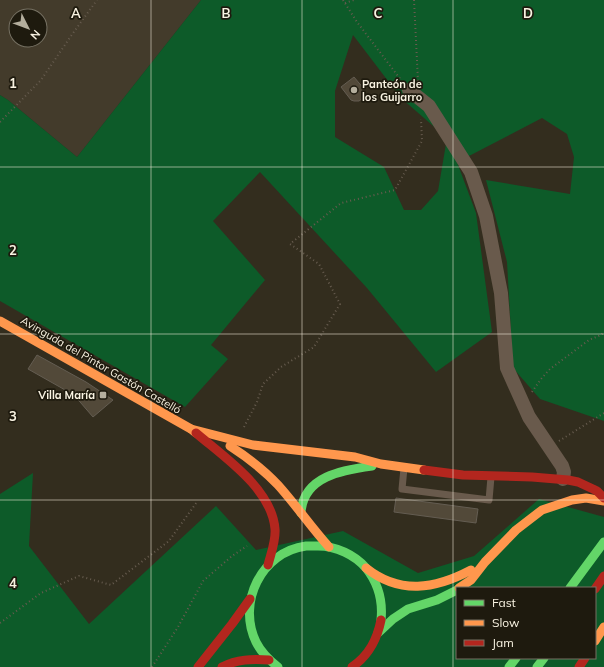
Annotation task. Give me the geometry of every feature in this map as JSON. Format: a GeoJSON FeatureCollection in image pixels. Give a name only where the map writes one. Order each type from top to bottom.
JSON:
{"type":"FeatureCollection","features":[{"type":"Feature","properties":{"kind":"main road","name":"Avinguda del Pintor Gastón Castelló"},"geometry":{"type":"LineString","coordinates":[[0,321],[191,429],[240,470],[251,481],[263,497],[272,513],[275,528],[274,540],[268,565]]}},
{"type":"Feature","properties":{"kind":"main road","name":"Avinguda del Pintor Gastón Castelló"},"geometry":{"type":"LineString","coordinates":[[191,429],[253,445],[355,457],[381,464],[463,475],[563,479],[577,482],[598,491],[604,498]]}},
{"type":"Feature","properties":{"kind":"main road","name":"Avinguda del Pintor Gastón Castelló"},"geometry":{"type":"LineString","coordinates":[[205,433],[227,444],[271,477],[284,491],[318,536],[329,546]]}},
{"type":"Feature","properties":{"kind":"main road","name":"Avinguda del Pintor Gastón Castelló"},"geometry":{"type":"LineString","coordinates":[[301,513],[302,502],[307,493],[324,478],[337,472],[381,464]]}},
{"type":"Feature","properties":{"kind":"main road"},"geometry":{"type":"LineString","coordinates":[[532,477],[541,489]]}},
{"type":"Feature","properties":{"kind":"main road"},"geometry":{"type":"LineString","coordinates":[[461,587],[471,580],[485,562],[516,530],[543,506],[586,498],[604,501]]}},
{"type":"Feature","properties":{"kind":"main road"},"geometry":{"type":"LineString","coordinates":[[571,587],[604,542]]}},
{"type":"Feature","properties":{"kind":"main road"},"geometry":{"type":"LineString","coordinates":[[278,667],[269,660],[256,642],[249,621],[250,599],[256,581],[262,572],[278,557],[290,550],[303,546],[329,546],[348,554],[382,579],[397,584],[412,586],[428,586],[444,582],[456,578],[485,562]]}},
{"type":"Feature","properties":{"kind":"main road"},"geometry":{"type":"LineString","coordinates":[[354,667],[373,646],[382,619],[382,605],[379,591],[373,578],[365,567]]}},
{"type":"Feature","properties":{"kind":"main road"},"geometry":{"type":"LineString","coordinates":[[596,588],[604,576]]}},
{"type":"Feature","properties":{"kind":"main road"},"geometry":{"type":"LineString","coordinates":[[378,633],[393,619],[408,609],[437,600],[456,591]]}},
{"type":"Feature","properties":{"kind":"main road"},"geometry":{"type":"LineString","coordinates":[[198,667],[250,599]]}},
{"type":"Feature","properties":{"kind":"main road"},"geometry":{"type":"LineString","coordinates":[[596,639],[604,627]]}},
{"type":"Feature","properties":{"kind":"main road"},"geometry":{"type":"LineString","coordinates":[[222,667],[239,661],[255,659],[269,660]]}},
{"type":"Feature","properties":{"kind":"main road"},"geometry":{"type":"LineString","coordinates":[[509,667],[515,659]]}},
{"type":"Feature","properties":{"kind":"main road"},"geometry":{"type":"LineString","coordinates":[[537,667],[543,659]]}},
{"type":"Feature","properties":{"kind":"street"},"geometry":{"type":"LineString","coordinates":[[414,94],[429,106],[471,172],[486,216],[501,293],[507,368],[529,417],[562,466],[564,472],[563,479]]}},
{"type":"Feature","properties":{"kind":"lane"},"geometry":{"type":"LineString","coordinates":[[404,467],[402,489],[489,500],[491,476]]}},
{"type":"Feature","properties":{"kind":"path"},"geometry":{"type":"LineString","coordinates":[[0,122],[41,80],[97,0]]}},
{"type":"Feature","properties":{"kind":"path"},"geometry":{"type":"LineString","coordinates":[[343,0],[357,22],[414,94]]}},
{"type":"Feature","properties":{"kind":"path"},"geometry":{"type":"LineString","coordinates":[[344,3],[354,0]]}},
{"type":"Feature","properties":{"kind":"path"},"geometry":{"type":"LineString","coordinates":[[237,441],[257,402],[263,384],[281,367],[314,347],[340,304],[319,264],[290,244],[341,203],[395,190],[422,141],[414,94],[417,77],[414,0]]}},
{"type":"Feature","properties":{"kind":"path"},"geometry":{"type":"LineString","coordinates":[[524,407],[529,403],[530,396],[550,369],[589,340],[601,335],[604,332]]}},
{"type":"Feature","properties":{"kind":"path"},"geometry":{"type":"LineString","coordinates":[[549,447],[604,413]]}},
{"type":"Feature","properties":{"kind":"path"},"geometry":{"type":"LineString","coordinates":[[0,624],[41,593],[79,576],[111,585],[169,541],[197,502]]}},
{"type":"Feature","properties":{"kind":"path"},"geometry":{"type":"LineString","coordinates":[[152,667],[178,627],[203,581],[232,556],[247,546]]}},
{"type":"Feature","properties":{"kind":"shaded area"},"geometry":{"type":"Polygon","coordinates":[[[0,0],[201,0],[77,157],[0,95],[0,0]]]}},
{"type":"Feature","properties":{"kind":"green space"},"geometry":{"type":"Polygon","coordinates":[[[201,0],[604,0],[604,421],[540,399],[513,368],[507,262],[486,180],[570,194],[574,157],[567,134],[542,118],[469,156],[448,138],[476,213],[492,332],[436,372],[367,288],[260,172],[213,221],[265,280],[211,345],[228,359],[185,407],[0,301],[0,95],[77,157],[201,0]],[[353,35],[335,91],[335,137],[384,167],[404,210],[421,210],[438,191],[447,138],[401,98],[353,35]]]}},
{"type":"Feature","properties":{"kind":"green space"},"geometry":{"type":"Polygon","coordinates":[[[33,473],[29,546],[89,624],[216,506],[256,550],[343,531],[418,573],[474,556],[539,499],[604,517],[604,667],[0,667],[0,494],[33,473]]]}},
{"type":"Feature","properties":{"kind":"building","name":"Panteón de los Guijarro"},"geometry":{"type":"Polygon","coordinates":[[[354,77],[364,89],[363,98],[359,101],[351,100],[341,87],[354,77]]]}},
{"type":"Feature","properties":{"kind":"building"},"geometry":{"type":"Polygon","coordinates":[[[37,355],[86,382],[113,400],[93,417],[74,395],[28,369],[37,355]]]}},
{"type":"Feature","properties":{"kind":"building"},"geometry":{"type":"Polygon","coordinates":[[[396,498],[478,509],[476,523],[394,512],[396,498]]]}},
{"type":"Feature","properties":{"kind":"traffic: fast"},"geometry":{"type":"LineString","coordinates":[[301,513],[303,501],[309,491],[326,477],[349,470],[372,466]]}},
{"type":"Feature","properties":{"kind":"traffic: fast"},"geometry":{"type":"LineString","coordinates":[[571,587],[604,542]]}},
{"type":"Feature","properties":{"kind":"traffic: fast"},"geometry":{"type":"LineString","coordinates":[[278,667],[271,662],[256,642],[251,627],[249,611],[257,582],[265,569],[277,558],[290,550],[306,546],[325,546],[345,552],[362,563],[377,586],[381,606],[381,620]]}},
{"type":"Feature","properties":{"kind":"traffic: fast"},"geometry":{"type":"LineString","coordinates":[[378,633],[393,619],[408,609],[437,600],[456,590]]}},
{"type":"Feature","properties":{"kind":"traffic: fast"},"geometry":{"type":"LineString","coordinates":[[509,667],[515,659]]}},
{"type":"Feature","properties":{"kind":"traffic: fast"},"geometry":{"type":"LineString","coordinates":[[537,667],[543,659]]}},
{"type":"Feature","properties":{"kind":"traffic: slow"},"geometry":{"type":"LineString","coordinates":[[0,321],[196,433]]}},
{"type":"Feature","properties":{"kind":"traffic: slow"},"geometry":{"type":"LineString","coordinates":[[191,429],[253,445],[355,457],[381,464],[424,470]]}},
{"type":"Feature","properties":{"kind":"traffic: slow"},"geometry":{"type":"LineString","coordinates":[[230,446],[273,479],[329,547]]}},
{"type":"Feature","properties":{"kind":"traffic: slow"},"geometry":{"type":"LineString","coordinates":[[460,587],[471,580],[485,562],[516,530],[542,510],[572,500],[586,498],[604,501]]}},
{"type":"Feature","properties":{"kind":"traffic: slow"},"geometry":{"type":"LineString","coordinates":[[366,568],[379,577],[405,586],[431,585],[444,582],[471,570]]}},
{"type":"Feature","properties":{"kind":"traffic: slow"},"geometry":{"type":"LineString","coordinates":[[596,639],[604,627]]}},
{"type":"Feature","properties":{"kind":"traffic: jam"},"geometry":{"type":"LineString","coordinates":[[196,433],[233,463],[256,487],[265,500],[272,514],[275,529],[274,542],[268,565]]}},
{"type":"Feature","properties":{"kind":"traffic: jam"},"geometry":{"type":"LineString","coordinates":[[424,470],[463,475],[532,477],[568,480],[578,482],[593,489],[604,498]]}},
{"type":"Feature","properties":{"kind":"traffic: jam"},"geometry":{"type":"LineString","coordinates":[[596,588],[604,576]]}},
{"type":"Feature","properties":{"kind":"traffic: jam"},"geometry":{"type":"LineString","coordinates":[[198,667],[250,599]]}},
{"type":"Feature","properties":{"kind":"traffic: jam"},"geometry":{"type":"LineString","coordinates":[[352,667],[368,652],[375,640],[381,620]]}},
{"type":"Feature","properties":{"kind":"traffic: jam"},"geometry":{"type":"LineString","coordinates":[[579,667],[584,659]]}},
{"type":"Feature","properties":{"kind":"traffic: jam"},"geometry":{"type":"LineString","coordinates":[[222,667],[233,662],[245,660],[269,660]]}},
{"type":"Feature","properties":{"kind":"place","name":"Panteón de los Guijarro"},"geometry":{"type":"Point","coordinates":[354,90]}},
{"type":"Feature","properties":{"kind":"place","name":"Villa María"},"geometry":{"type":"Point","coordinates":[103,395]}}]}
